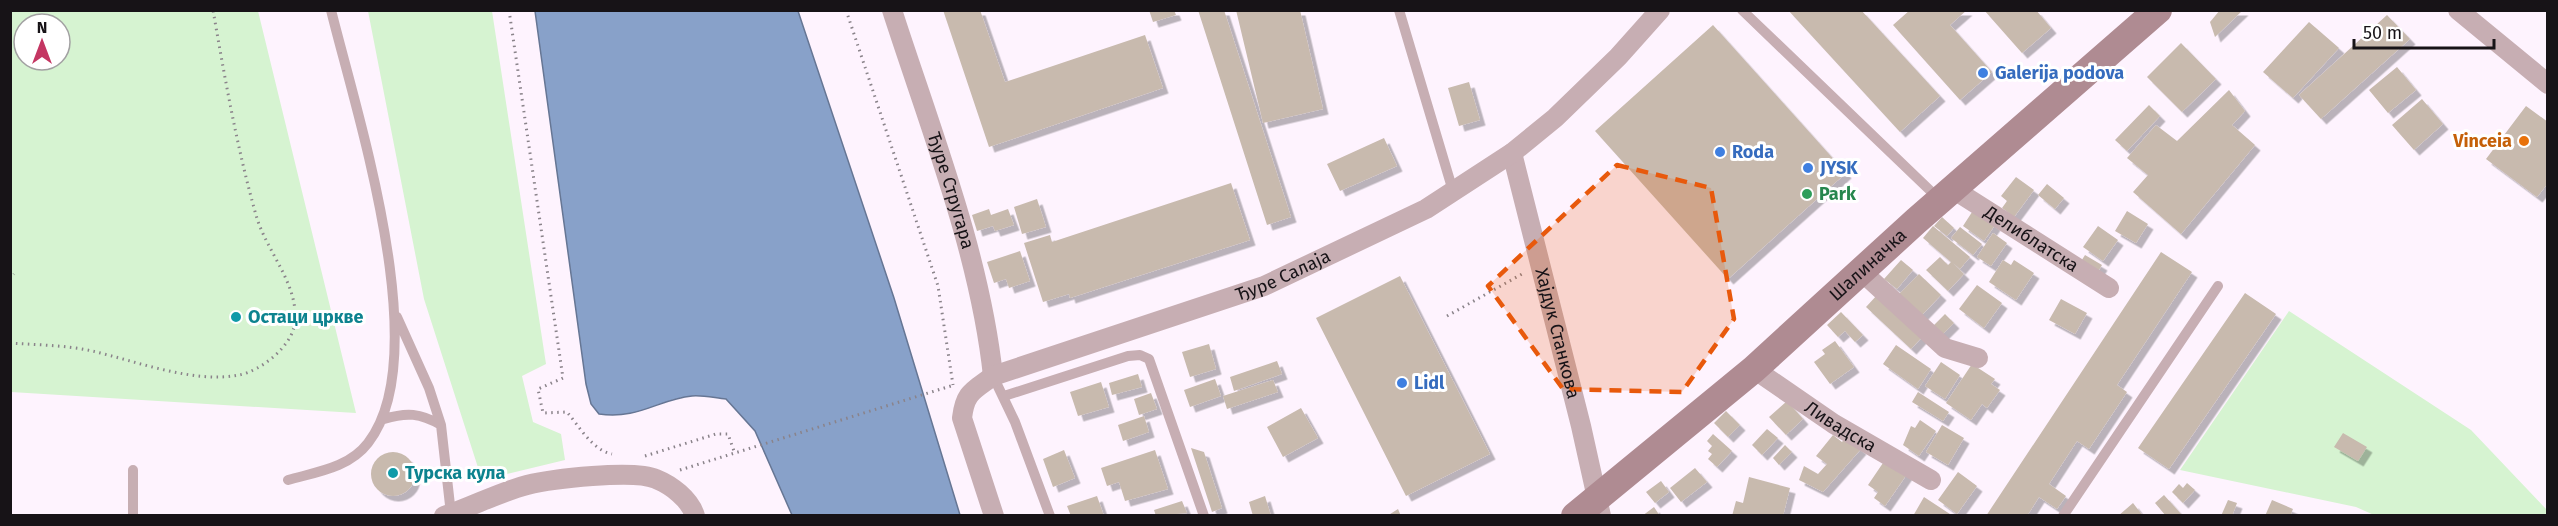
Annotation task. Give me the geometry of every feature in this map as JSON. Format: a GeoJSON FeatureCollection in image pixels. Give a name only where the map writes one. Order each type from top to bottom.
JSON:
{"type":"FeatureCollection","features":[{"type":"Feature","properties":{"kind":"main road","name":"Шалиначка"},"geometry":{"type":"LineString","coordinates":[[1590,510],[1754,369],[1860,271],[2158,10]]}},
{"type":"Feature","properties":{"kind":"street","name":"Ђуре Стругара"},"geometry":{"type":"LineString","coordinates":[[892,10],[962,228],[989,340],[993,376]]}},
{"type":"Feature","properties":{"kind":"street","name":"Ђуре Салаја"},"geometry":{"type":"LineString","coordinates":[[994,516],[962,418],[964,403],[969,392],[993,376],[1264,286],[1426,209],[1512,153],[1555,118],[1611,64],[1660,10]]}},
{"type":"Feature","properties":{"kind":"street"},"geometry":{"type":"LineString","coordinates":[[2458,10],[2547,84]]}},
{"type":"Feature","properties":{"kind":"street","name":"Хајдук Станкова"},"geometry":{"type":"LineString","coordinates":[[1512,153],[1581,426],[1590,510]]}},
{"type":"Feature","properties":{"kind":"street","name":"Делиблатска"},"geometry":{"type":"LineString","coordinates":[[1947,195],[2109,288]]}},
{"type":"Feature","properties":{"kind":"street"},"geometry":{"type":"LineString","coordinates":[[1860,271],[1945,348],[1978,358]]}},
{"type":"Feature","properties":{"kind":"street","name":"Ливадска"},"geometry":{"type":"LineString","coordinates":[[1754,369],[1834,424],[1931,480]]}},
{"type":"Feature","properties":{"kind":"street"},"geometry":{"type":"LineString","coordinates":[[448,514],[527,485],[600,476],[654,478],[682,496],[695,516]]}},
{"type":"Feature","properties":{"kind":"lane"},"geometry":{"type":"LineString","coordinates":[[288,480],[346,464],[368,445],[384,419],[396,365],[395,312],[381,213],[331,10]]}},
{"type":"Feature","properties":{"kind":"lane"},"geometry":{"type":"LineString","coordinates":[[1399,10],[1453,191]]}},
{"type":"Feature","properties":{"kind":"lane"},"geometry":{"type":"LineString","coordinates":[[1742,10],[1947,195]]}},
{"type":"Feature","properties":{"kind":"lane"},"geometry":{"type":"LineString","coordinates":[[2063,516],[2218,286]]}},
{"type":"Feature","properties":{"kind":"lane"},"geometry":{"type":"LineString","coordinates":[[395,312],[429,388],[441,425],[448,514]]}},
{"type":"Feature","properties":{"kind":"lane"},"geometry":{"type":"LineString","coordinates":[[1004,396],[1128,356],[1140,355],[1149,359],[1204,516]]}},
{"type":"Feature","properties":{"kind":"lane"},"geometry":{"type":"LineString","coordinates":[[993,376],[1004,396],[1050,516]]}},
{"type":"Feature","properties":{"kind":"lane"},"geometry":{"type":"LineString","coordinates":[[384,419],[403,413],[423,415],[441,425]]}},
{"type":"Feature","properties":{"kind":"lane"},"geometry":{"type":"LineString","coordinates":[[133,470],[133,516]]}},
{"type":"Feature","properties":{"kind":"path"},"geometry":{"type":"LineString","coordinates":[[10,343],[90,350],[133,363],[205,376],[240,375],[267,363],[283,347],[296,323],[293,295],[257,218],[231,108],[213,10]]}},
{"type":"Feature","properties":{"kind":"path"},"geometry":{"type":"LineString","coordinates":[[508,10],[563,378],[538,389],[543,413],[567,411],[588,438],[606,453],[615,455]]}},
{"type":"Feature","properties":{"kind":"path"},"geometry":{"type":"LineString","coordinates":[[846,10],[938,286],[953,385]]}},
{"type":"Feature","properties":{"kind":"path"},"geometry":{"type":"LineString","coordinates":[[1447,316],[1540,265]]}},
{"type":"Feature","properties":{"kind":"path"},"geometry":{"type":"LineString","coordinates":[[10,279],[14,274]]}},
{"type":"Feature","properties":{"kind":"path"},"geometry":{"type":"LineString","coordinates":[[654,478],[935,390]]}},
{"type":"Feature","properties":{"kind":"path"},"geometry":{"type":"LineString","coordinates":[[644,456],[716,434],[728,434],[735,454]]}},
{"type":"Feature","properties":{"kind":"highlighted area"},"geometry":{"type":"Polygon","coordinates":[[[1617,165],[1711,188],[1734,319],[1682,392],[1563,389],[1488,286],[1617,165]]]}},
{"type":"Feature","properties":{"kind":"green space"},"geometry":{"type":"Polygon","coordinates":[[[10,11],[258,11],[356,413],[11,392],[10,11]]]}},
{"type":"Feature","properties":{"kind":"green space"},"geometry":{"type":"Polygon","coordinates":[[[368,11],[492,11],[546,364],[522,376],[533,422],[561,434],[565,460],[482,480],[424,299],[368,11]]]}},
{"type":"Feature","properties":{"kind":"green space"},"geometry":{"type":"Polygon","coordinates":[[[2289,311],[2471,430],[2547,510],[2547,515],[2374,515],[2356,507],[2180,470],[2289,311]]]}},
{"type":"Feature","properties":{"kind":"water"},"geometry":{"type":"Polygon","coordinates":[[[535,11],[798,11],[894,298],[960,515],[792,515],[755,431],[726,399],[692,396],[637,412],[599,414],[591,404],[586,384],[535,11]]]}},
{"type":"Feature","properties":{"kind":"building"},"geometry":{"type":"Polygon","coordinates":[[[943,10],[980,10],[1005,82],[1145,35],[1163,88],[989,147],[943,10]]]}},
{"type":"Feature","properties":{"kind":"building"},"geometry":{"type":"Polygon","coordinates":[[[1149,10],[1174,10],[1176,15],[1153,22],[1149,10]]]}},
{"type":"Feature","properties":{"kind":"building"},"geometry":{"type":"Polygon","coordinates":[[[1198,10],[1224,10],[1291,217],[1267,225],[1198,10]]]}},
{"type":"Feature","properties":{"kind":"building"},"geometry":{"type":"Polygon","coordinates":[[[1236,10],[1300,10],[1323,109],[1263,123],[1236,10]]]}},
{"type":"Feature","properties":{"kind":"building"},"geometry":{"type":"Polygon","coordinates":[[[1788,10],[1861,10],[1940,96],[1900,132],[1788,10]]]}},
{"type":"Feature","properties":{"kind":"building"},"geometry":{"type":"Polygon","coordinates":[[[1910,10],[1967,10],[1950,25],[1992,72],[1960,100],[1893,25],[1910,10]]]}},
{"type":"Feature","properties":{"kind":"building"},"geometry":{"type":"Polygon","coordinates":[[[1984,10],[2036,10],[2051,28],[2022,53],[1984,10]]]}},
{"type":"Feature","properties":{"kind":"building"},"geometry":{"type":"Polygon","coordinates":[[[2220,10],[2243,10],[2215,37],[2210,22],[2220,10]]]}},
{"type":"Feature","properties":{"kind":"building"},"geometry":{"type":"Polygon","coordinates":[[[2387,15],[2410,39],[2321,119],[2299,95],[2387,15]]]}},
{"type":"Feature","properties":{"kind":"building"},"geometry":{"type":"Polygon","coordinates":[[[2309,22],[2339,48],[2293,98],[2263,72],[2309,22]]]}},
{"type":"Feature","properties":{"kind":"building","name":"Roda"},"geometry":{"type":"Polygon","coordinates":[[[1713,25],[1846,173],[1728,279],[1595,131],[1713,25]]]}},
{"type":"Feature","properties":{"kind":"building"},"geometry":{"type":"Polygon","coordinates":[[[2181,43],[2216,79],[2182,112],[2147,77],[2181,43]]]}},
{"type":"Feature","properties":{"kind":"building"},"geometry":{"type":"Polygon","coordinates":[[[2397,67],[2416,90],[2388,113],[2369,90],[2397,67]]]}},
{"type":"Feature","properties":{"kind":"building"},"geometry":{"type":"Polygon","coordinates":[[[1469,82],[1480,120],[1459,126],[1448,88],[1469,82]]]}},
{"type":"Feature","properties":{"kind":"building"},"geometry":{"type":"Polygon","coordinates":[[[2229,90],[2245,111],[2232,125],[2255,145],[2181,234],[2133,192],[2148,175],[2127,158],[2156,125],[2177,141],[2229,90]]]}},
{"type":"Feature","properties":{"kind":"building"},"geometry":{"type":"Polygon","coordinates":[[[2422,99],[2443,124],[2414,150],[2392,125],[2422,99]]]}},
{"type":"Feature","properties":{"kind":"building"},"geometry":{"type":"Polygon","coordinates":[[[2149,105],[2160,116],[2127,151],[2115,140],[2149,105]]]}},
{"type":"Feature","properties":{"kind":"building","name":"Vinceia"},"geometry":{"type":"Polygon","coordinates":[[[2526,106],[2548,122],[2548,183],[2537,197],[2486,159],[2526,106]]]}},
{"type":"Feature","properties":{"kind":"building"},"geometry":{"type":"Polygon","coordinates":[[[1384,138],[1397,166],[1340,191],[1327,164],[1384,138]]]}},
{"type":"Feature","properties":{"kind":"building"},"geometry":{"type":"Polygon","coordinates":[[[2016,177],[2034,190],[2014,217],[2002,208],[2007,201],[2001,196],[2016,177]]]}},
{"type":"Feature","properties":{"kind":"building"},"geometry":{"type":"Polygon","coordinates":[[[1231,183],[1250,240],[1070,298],[1069,294],[1043,302],[1024,243],[1050,235],[1052,242],[1231,183]]]}},
{"type":"Feature","properties":{"kind":"building"},"geometry":{"type":"Polygon","coordinates":[[[2047,184],[2064,198],[2055,209],[2038,195],[2047,184]]]}},
{"type":"Feature","properties":{"kind":"building"},"geometry":{"type":"Polygon","coordinates":[[[1037,199],[1046,227],[1022,234],[1014,207],[1037,199]]]}},
{"type":"Feature","properties":{"kind":"building"},"geometry":{"type":"Polygon","coordinates":[[[989,209],[991,215],[1008,209],[1014,225],[995,231],[993,226],[977,231],[972,215],[989,209]]]}},
{"type":"Feature","properties":{"kind":"building"},"geometry":{"type":"Polygon","coordinates":[[[1974,209],[1995,225],[1984,241],[1963,226],[1974,209]]]}},
{"type":"Feature","properties":{"kind":"building"},"geometry":{"type":"Polygon","coordinates":[[[2127,211],[2148,224],[2136,243],[2115,231],[2127,211]]]}},
{"type":"Feature","properties":{"kind":"building"},"geometry":{"type":"Polygon","coordinates":[[[1942,217],[1954,228],[1947,236],[1934,226],[1942,217]]]}},
{"type":"Feature","properties":{"kind":"building"},"geometry":{"type":"Polygon","coordinates":[[[1933,226],[1970,257],[1960,269],[1953,263],[1964,274],[1948,291],[1926,270],[1940,257],[1948,265],[1951,262],[1923,238],[1933,226]]]}},
{"type":"Feature","properties":{"kind":"building"},"geometry":{"type":"Polygon","coordinates":[[[2098,226],[2118,240],[2103,261],[2083,247],[2098,226]]]}},
{"type":"Feature","properties":{"kind":"building"},"geometry":{"type":"Polygon","coordinates":[[[1960,227],[1982,244],[1973,255],[1951,238],[1960,227]]]}},
{"type":"Feature","properties":{"kind":"building"},"geometry":{"type":"Polygon","coordinates":[[[1993,233],[2007,243],[1991,266],[1977,257],[1993,233]]]}},
{"type":"Feature","properties":{"kind":"building"},"geometry":{"type":"Polygon","coordinates":[[[1020,251],[1030,281],[1009,288],[1006,279],[994,283],[987,262],[1020,251]]]}},
{"type":"Feature","properties":{"kind":"building"},"geometry":{"type":"Polygon","coordinates":[[[2161,252],[2192,272],[2117,385],[2127,392],[2089,449],[2077,441],[2049,484],[2066,496],[2057,509],[2039,497],[2027,516],[1986,516],[2161,252]]]}},
{"type":"Feature","properties":{"kind":"building"},"geometry":{"type":"Polygon","coordinates":[[[2085,255],[2102,265],[2097,273],[2080,263],[2085,255]]]}},
{"type":"Feature","properties":{"kind":"building"},"geometry":{"type":"Polygon","coordinates":[[[1901,260],[1913,270],[1897,289],[1884,279],[1901,260]]]}},
{"type":"Feature","properties":{"kind":"building"},"geometry":{"type":"Polygon","coordinates":[[[2003,260],[2011,265],[2014,260],[2034,273],[2016,300],[1989,282],[2003,260]]]}},
{"type":"Feature","properties":{"kind":"building"},"geometry":{"type":"Polygon","coordinates":[[[1919,274],[1941,295],[1922,315],[1899,294],[1919,274]]]}},
{"type":"Feature","properties":{"kind":"building"},"geometry":{"type":"Polygon","coordinates":[[[1400,276],[1490,454],[1406,496],[1316,318],[1400,276]]]}},
{"type":"Feature","properties":{"kind":"building"},"geometry":{"type":"Polygon","coordinates":[[[1977,285],[2002,303],[1984,328],[1959,309],[1977,285]]]}},
{"type":"Feature","properties":{"kind":"building"},"geometry":{"type":"Polygon","coordinates":[[[2245,293],[2276,314],[2169,469],[2138,448],[2245,293]]]}},
{"type":"Feature","properties":{"kind":"building"},"geometry":{"type":"Polygon","coordinates":[[[1878,294],[1923,336],[1911,349],[1866,307],[1878,294]]]}},
{"type":"Feature","properties":{"kind":"building"},"geometry":{"type":"Polygon","coordinates":[[[2061,299],[2087,313],[2075,334],[2049,320],[2061,299]]]}},
{"type":"Feature","properties":{"kind":"building"},"geometry":{"type":"Polygon","coordinates":[[[1841,312],[1863,335],[1855,342],[1845,331],[1838,337],[1827,325],[1841,312]]]}},
{"type":"Feature","properties":{"kind":"building"},"geometry":{"type":"Polygon","coordinates":[[[1945,314],[1954,323],[1941,336],[1932,327],[1945,314]]]}},
{"type":"Feature","properties":{"kind":"building"},"geometry":{"type":"Polygon","coordinates":[[[1835,341],[1854,367],[1830,384],[1814,362],[1825,354],[1822,350],[1835,341]]]}},
{"type":"Feature","properties":{"kind":"building"},"geometry":{"type":"Polygon","coordinates":[[[1209,344],[1216,369],[1190,377],[1182,352],[1209,344]]]}},
{"type":"Feature","properties":{"kind":"building"},"geometry":{"type":"Polygon","coordinates":[[[1896,345],[1931,369],[1918,389],[1883,364],[1896,345]]]}},
{"type":"Feature","properties":{"kind":"building"},"geometry":{"type":"Polygon","coordinates":[[[1277,361],[1282,374],[1234,391],[1230,377],[1277,361]]]}},
{"type":"Feature","properties":{"kind":"building"},"geometry":{"type":"Polygon","coordinates":[[[1941,362],[1960,375],[1945,399],[1925,386],[1941,362]]]}},
{"type":"Feature","properties":{"kind":"building"},"geometry":{"type":"Polygon","coordinates":[[[1972,364],[1995,379],[1991,384],[2000,390],[1987,408],[1982,404],[1971,420],[1946,403],[1972,364]]]}},
{"type":"Feature","properties":{"kind":"building"},"geometry":{"type":"Polygon","coordinates":[[[1138,374],[1142,387],[1112,395],[1109,383],[1138,374]]]}},
{"type":"Feature","properties":{"kind":"building"},"geometry":{"type":"Polygon","coordinates":[[[1215,379],[1221,396],[1190,407],[1184,390],[1215,379]]]}},
{"type":"Feature","properties":{"kind":"building"},"geometry":{"type":"Polygon","coordinates":[[[1273,380],[1278,392],[1227,409],[1223,396],[1273,380]]]}},
{"type":"Feature","properties":{"kind":"building"},"geometry":{"type":"Polygon","coordinates":[[[1101,382],[1109,407],[1078,416],[1070,392],[1101,382]]]}},
{"type":"Feature","properties":{"kind":"building"},"geometry":{"type":"Polygon","coordinates":[[[1918,392],[1949,412],[1943,421],[1912,402],[1918,392]]]}},
{"type":"Feature","properties":{"kind":"building"},"geometry":{"type":"Polygon","coordinates":[[[1151,393],[1157,409],[1139,415],[1134,399],[1151,393]]]}},
{"type":"Feature","properties":{"kind":"building"},"geometry":{"type":"Polygon","coordinates":[[[1787,401],[1803,419],[1786,435],[1769,417],[1787,401]]]}},
{"type":"Feature","properties":{"kind":"building"},"geometry":{"type":"Polygon","coordinates":[[[1301,408],[1318,438],[1283,457],[1267,427],[1301,408]]]}},
{"type":"Feature","properties":{"kind":"building"},"geometry":{"type":"Polygon","coordinates":[[[1726,411],[1740,425],[1728,437],[1714,423],[1726,411]]]}},
{"type":"Feature","properties":{"kind":"building"},"geometry":{"type":"Polygon","coordinates":[[[1144,416],[1149,432],[1123,441],[1118,425],[1144,416]]]}},
{"type":"Feature","properties":{"kind":"building"},"geometry":{"type":"Polygon","coordinates":[[[1920,420],[1936,431],[1919,456],[1903,445],[1911,426],[1915,428],[1920,420]]]}},
{"type":"Feature","properties":{"kind":"building"},"geometry":{"type":"Polygon","coordinates":[[[1942,425],[1964,438],[1948,465],[1926,452],[1942,425]]]}},
{"type":"Feature","properties":{"kind":"building"},"geometry":{"type":"Polygon","coordinates":[[[1767,429],[1778,438],[1762,455],[1752,445],[1767,429]]]}},
{"type":"Feature","properties":{"kind":"building"},"geometry":{"type":"Polygon","coordinates":[[[2343,433],[2367,447],[2358,461],[2334,447],[2343,433]]]}},
{"type":"Feature","properties":{"kind":"building"},"geometry":{"type":"Polygon","coordinates":[[[1713,434],[1732,451],[1717,467],[1708,459],[1712,454],[1708,451],[1712,446],[1707,441],[1713,434]]]}},
{"type":"Feature","properties":{"kind":"building"},"geometry":{"type":"Polygon","coordinates":[[[1833,435],[1842,442],[1846,437],[1861,449],[1823,492],[1799,480],[1804,466],[1818,474],[1827,464],[1816,456],[1833,435]]]}},
{"type":"Feature","properties":{"kind":"building"},"geometry":{"type":"Polygon","coordinates":[[[1785,445],[1792,452],[1779,465],[1773,458],[1785,445]]]}},
{"type":"Feature","properties":{"kind":"building"},"geometry":{"type":"Polygon","coordinates":[[[1191,448],[1204,452],[1222,508],[1212,512],[1191,448]]]}},
{"type":"Feature","properties":{"kind":"building"},"geometry":{"type":"Polygon","coordinates":[[[1064,450],[1075,478],[1053,487],[1043,459],[1064,450]]]}},
{"type":"Feature","properties":{"kind":"building"},"geometry":{"type":"Polygon","coordinates":[[[1155,450],[1168,489],[1125,501],[1119,482],[1107,486],[1101,468],[1155,450]]]}},
{"type":"Feature","properties":{"kind":"building","name":"Турска кула"},"geometry":{"type":"Polygon","coordinates":[[[393,452],[408,459],[415,474],[408,489],[393,496],[378,489],[371,474],[378,459],[393,452]]]}},
{"type":"Feature","properties":{"kind":"building"},"geometry":{"type":"Polygon","coordinates":[[[1885,460],[1907,474],[1885,506],[1874,498],[1878,492],[1868,485],[1885,460]]]}},
{"type":"Feature","properties":{"kind":"building"},"geometry":{"type":"Polygon","coordinates":[[[1695,468],[1707,482],[1681,502],[1670,488],[1695,468]]]}},
{"type":"Feature","properties":{"kind":"building"},"geometry":{"type":"Polygon","coordinates":[[[1958,472],[1977,486],[1957,514],[1938,500],[1958,472]]]}},
{"type":"Feature","properties":{"kind":"building"},"geometry":{"type":"Polygon","coordinates":[[[1749,477],[1790,488],[1783,516],[1732,516],[1736,501],[1743,503],[1749,477]]]}},
{"type":"Feature","properties":{"kind":"building"},"geometry":{"type":"Polygon","coordinates":[[[1661,481],[1669,492],[1655,503],[1646,492],[1661,481]]]}},
{"type":"Feature","properties":{"kind":"building"},"geometry":{"type":"Polygon","coordinates":[[[2187,483],[2195,490],[2183,503],[2172,492],[2179,484],[2183,488],[2187,483]]]}},
{"type":"Feature","properties":{"kind":"building"},"geometry":{"type":"Polygon","coordinates":[[[2164,495],[2181,514],[2180,516],[2166,516],[2155,503],[2164,495]]]}},
{"type":"Feature","properties":{"kind":"building"},"geometry":{"type":"Polygon","coordinates":[[[1097,496],[1104,516],[1071,516],[1067,506],[1097,496]]]}},
{"type":"Feature","properties":{"kind":"building"},"geometry":{"type":"Polygon","coordinates":[[[1265,496],[1271,516],[1253,516],[1249,502],[1265,496]]]}},
{"type":"Feature","properties":{"kind":"building"},"geometry":{"type":"Polygon","coordinates":[[[1924,497],[1953,516],[1913,516],[1924,497]]]}},
{"type":"Feature","properties":{"kind":"building"},"geometry":{"type":"Polygon","coordinates":[[[2228,500],[2237,503],[2232,516],[2221,516],[2228,500]]]}},
{"type":"Feature","properties":{"kind":"building"},"geometry":{"type":"Polygon","coordinates":[[[2272,500],[2293,509],[2290,516],[2265,516],[2272,500]]]}},
{"type":"Feature","properties":{"kind":"building"},"geometry":{"type":"Polygon","coordinates":[[[1182,501],[1187,513],[1156,516],[1154,510],[1182,501]]]}},
{"type":"Feature","properties":{"kind":"building"},"geometry":{"type":"Polygon","coordinates":[[[2133,503],[2143,516],[2118,516],[2133,503]]]}},
{"type":"Feature","properties":{"kind":"building"},"geometry":{"type":"Polygon","coordinates":[[[1654,507],[1660,516],[1642,516],[1654,507]]]}},
{"type":"Feature","properties":{"kind":"building"},"geometry":{"type":"Polygon","coordinates":[[[1398,509],[1401,516],[1387,516],[1398,509]]]}},
{"type":"Feature","properties":{"kind":"place","name":"Galerija podova"},"geometry":{"type":"Point","coordinates":[1983,73]}},
{"type":"Feature","properties":{"kind":"place","name":"Vinceia"},"geometry":{"type":"Point","coordinates":[2524,141]}},
{"type":"Feature","properties":{"kind":"place","name":"Roda"},"geometry":{"type":"Point","coordinates":[1720,152]}},
{"type":"Feature","properties":{"kind":"place","name":"JYSK"},"geometry":{"type":"Point","coordinates":[1808,168]}},
{"type":"Feature","properties":{"kind":"place","name":"Park"},"geometry":{"type":"Point","coordinates":[1807,194]}},
{"type":"Feature","properties":{"kind":"place","name":"Остаци цркве"},"geometry":{"type":"Point","coordinates":[236,317]}},
{"type":"Feature","properties":{"kind":"place","name":"Lidl"},"geometry":{"type":"Point","coordinates":[1402,383]}},
{"type":"Feature","properties":{"kind":"place","name":"Турска кула"},"geometry":{"type":"Point","coordinates":[393,473]}}]}
